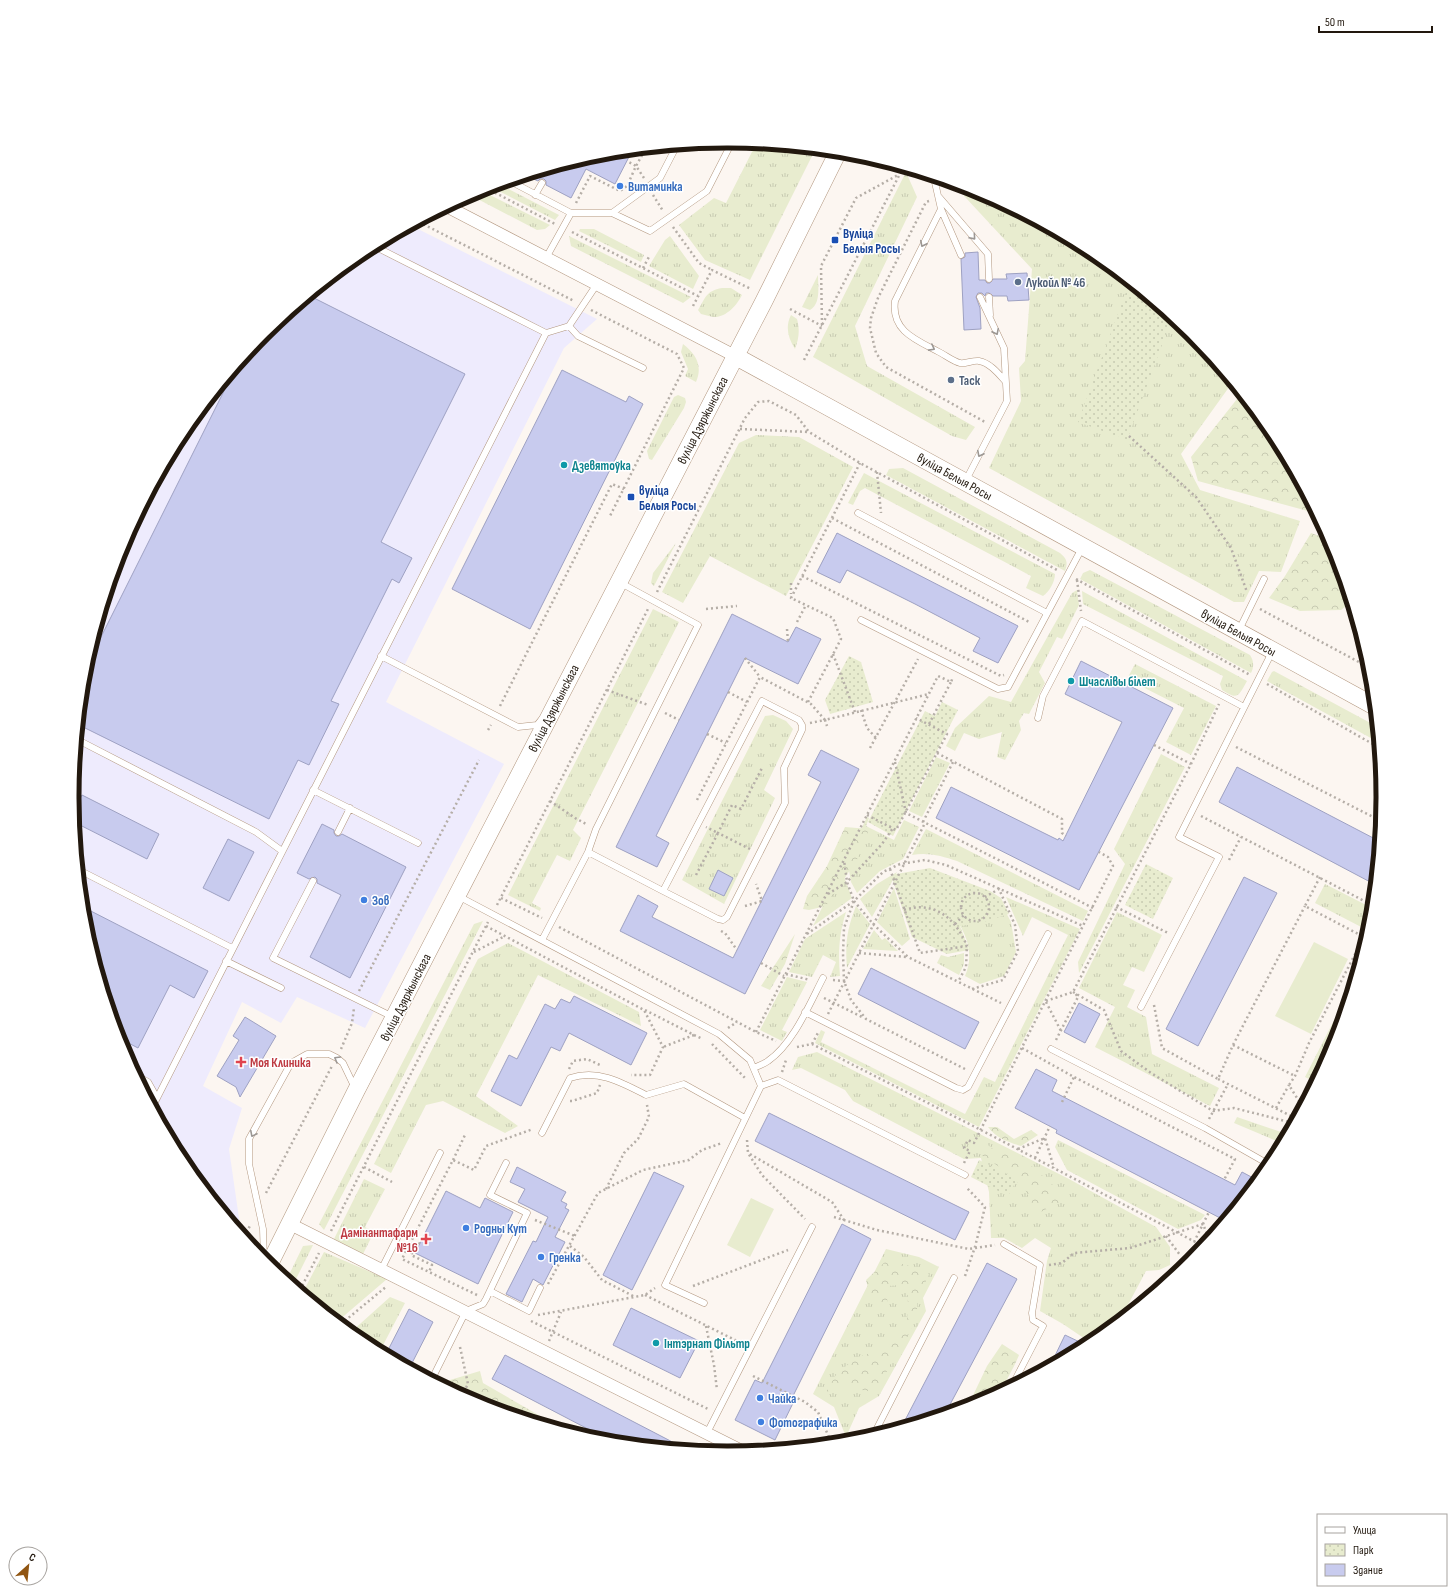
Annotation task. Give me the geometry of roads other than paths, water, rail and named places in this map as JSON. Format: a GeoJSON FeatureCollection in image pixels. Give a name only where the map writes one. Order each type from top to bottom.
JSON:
{"type":"FeatureCollection","features":[{"type":"Feature","properties":{"kind":"main road","name":"вуліца Дзяржынскага"},"geometry":{"type":"LineString","coordinates":[[273,1259],[356,1091],[736,356],[835,158]]}},
{"type":"Feature","properties":{"kind":"main road","name":"вуліца Белыя Росы"},"geometry":{"type":"LineString","coordinates":[[736,356],[863,424],[1369,703]]}},
{"type":"Feature","properties":{"kind":"street","name":"вуліца Белыя Росы"},"geometry":{"type":"LineString","coordinates":[[453,210],[736,356]]}},
{"type":"Feature","properties":{"kind":"street"},"geometry":{"type":"LineString","coordinates":[[290,1224],[707,1433],[728,1446]]}},
{"type":"Feature","properties":{"kind":"lane"},"geometry":{"type":"LineString","coordinates":[[516,184],[571,213],[612,213],[650,231],[707,191],[729,148]]}},
{"type":"Feature","properties":{"kind":"lane"},"geometry":{"type":"LineString","coordinates":[[612,213],[660,178],[674,151]]}},
{"type":"Feature","properties":{"kind":"lane"},"geometry":{"type":"LineString","coordinates":[[535,194],[542,183]]}},
{"type":"Feature","properties":{"kind":"lane"},"geometry":{"type":"LineString","coordinates":[[935,183],[941,209],[961,255]]}},
{"type":"Feature","properties":{"kind":"lane"},"geometry":{"type":"LineString","coordinates":[[939,197],[988,254],[989,279]]}},
{"type":"Feature","properties":{"kind":"lane"},"geometry":{"type":"LineString","coordinates":[[941,209],[895,301],[894,310],[896,319],[907,334],[919,341],[960,363],[978,361],[990,366],[1005,380]]}},
{"type":"Feature","properties":{"kind":"lane"},"geometry":{"type":"LineString","coordinates":[[546,258],[571,213]]}},
{"type":"Feature","properties":{"kind":"lane"},"geometry":{"type":"LineString","coordinates":[[381,249],[546,333],[569,326],[597,284]]}},
{"type":"Feature","properties":{"kind":"lane"},"geometry":{"type":"LineString","coordinates":[[966,482],[1006,401],[1004,348],[980,297]]}},
{"type":"Feature","properties":{"kind":"lane"},"geometry":{"type":"LineString","coordinates":[[990,297],[990,319]]}},
{"type":"Feature","properties":{"kind":"lane"},"geometry":{"type":"LineString","coordinates":[[569,326],[578,336],[643,368]]}},
{"type":"Feature","properties":{"kind":"lane"},"geometry":{"type":"LineString","coordinates":[[155,1101],[546,333]]}},
{"type":"Feature","properties":{"kind":"lane"},"geometry":{"type":"LineString","coordinates":[[858,513],[1048,613]]}},
{"type":"Feature","properties":{"kind":"lane"},"geometry":{"type":"LineString","coordinates":[[861,620],[998,689],[1008,687],[1083,546]]}},
{"type":"Feature","properties":{"kind":"lane"},"geometry":{"type":"LineString","coordinates":[[1238,631],[1264,579]]}},
{"type":"Feature","properties":{"kind":"lane"},"geometry":{"type":"LineString","coordinates":[[542,940],[588,852],[596,829],[698,625],[618,582]]}},
{"type":"Feature","properties":{"kind":"lane"},"geometry":{"type":"LineString","coordinates":[[1038,718],[1043,696],[1082,621],[1221,694],[1244,708]]}},
{"type":"Feature","properties":{"kind":"lane"},"geometry":{"type":"LineString","coordinates":[[1141,1006],[1218,856],[1179,837],[1273,650]]}},
{"type":"Feature","properties":{"kind":"lane"},"geometry":{"type":"LineString","coordinates":[[381,656],[518,727],[536,724],[554,707]]}},
{"type":"Feature","properties":{"kind":"lane"},"geometry":{"type":"LineString","coordinates":[[588,852],[718,920],[723,920],[727,917],[785,803],[784,768],[802,730],[802,725],[799,720],[762,701],[663,891]]}},
{"type":"Feature","properties":{"kind":"lane"},"geometry":{"type":"LineString","coordinates":[[82,742],[256,832],[282,852]]}},
{"type":"Feature","properties":{"kind":"lane"},"geometry":{"type":"LineString","coordinates":[[313,790],[418,843]]}},
{"type":"Feature","properties":{"kind":"lane"},"geometry":{"type":"LineString","coordinates":[[338,832],[350,808]]}},
{"type":"Feature","properties":{"kind":"lane"},"geometry":{"type":"LineString","coordinates":[[84,872],[232,948]]}},
{"type":"Feature","properties":{"kind":"lane"},"geometry":{"type":"LineString","coordinates":[[313,881],[273,958],[394,1018]]}},
{"type":"Feature","properties":{"kind":"lane"},"geometry":{"type":"LineString","coordinates":[[457,896],[720,1034],[750,1060],[760,1089]]}},
{"type":"Feature","properties":{"kind":"lane"},"geometry":{"type":"LineString","coordinates":[[805,1012],[824,1020],[956,1088],[963,1090],[968,1087],[1048,934]]}},
{"type":"Feature","properties":{"kind":"lane"},"geometry":{"type":"LineString","coordinates":[[226,961],[281,988]]}},
{"type":"Feature","properties":{"kind":"lane"},"geometry":{"type":"LineString","coordinates":[[754,1068],[767,1062],[785,1045],[823,978]]}},
{"type":"Feature","properties":{"kind":"lane"},"geometry":{"type":"LineString","coordinates":[[1051,1049],[1205,1128],[1264,1161]]}},
{"type":"Feature","properties":{"kind":"lane"},"geometry":{"type":"LineString","coordinates":[[264,1250],[263,1229],[249,1164],[249,1139],[291,1063],[307,1054],[329,1054],[343,1062],[356,1091]]}},
{"type":"Feature","properties":{"kind":"lane"},"geometry":{"type":"LineString","coordinates":[[542,1133],[570,1078],[582,1074],[604,1077],[622,1082],[645,1094],[684,1084],[745,1118]]}},
{"type":"Feature","properties":{"kind":"lane"},"geometry":{"type":"LineString","coordinates":[[144,1080],[148,1082],[157,1098]]}},
{"type":"Feature","properties":{"kind":"lane"},"geometry":{"type":"LineString","coordinates":[[704,1303],[665,1285],[760,1089],[778,1080],[965,1175]]}},
{"type":"Feature","properties":{"kind":"lane"},"geometry":{"type":"LineString","coordinates":[[382,1270],[440,1152]]}},
{"type":"Feature","properties":{"kind":"lane"},"geometry":{"type":"LineString","coordinates":[[433,1375],[466,1311],[483,1304],[527,1213],[490,1195],[506,1162]]}},
{"type":"Feature","properties":{"kind":"lane"},"geometry":{"type":"LineString","coordinates":[[707,1433],[812,1227]]}},
{"type":"Feature","properties":{"kind":"lane"},"geometry":{"type":"LineString","coordinates":[[1004,1244],[1040,1265],[1032,1314],[1033,1320],[1042,1326],[1016,1378]]}},
{"type":"Feature","properties":{"kind":"lane"},"geometry":{"type":"LineString","coordinates":[[877,1427],[954,1278]]}},
{"type":"Feature","properties":{"kind":"lane"},"geometry":{"type":"LineString","coordinates":[[490,1291],[529,1311],[540,1288]]}},
{"type":"Feature","properties":{"kind":"place","name":"Витаминка"},"geometry":{"type":"Point","coordinates":[620,186]}},
{"type":"Feature","properties":{"kind":"place","name":"Вуліца Белыя Росы"},"geometry":{"type":"Point","coordinates":[835,240]}},
{"type":"Feature","properties":{"kind":"place","name":"Лукойл № 46"},"geometry":{"type":"Point","coordinates":[1018,282]}},
{"type":"Feature","properties":{"kind":"place","name":"Таск"},"geometry":{"type":"Point","coordinates":[951,380]}},
{"type":"Feature","properties":{"kind":"place","name":"Дзевятоўка"},"geometry":{"type":"Point","coordinates":[564,465]}},
{"type":"Feature","properties":{"kind":"place","name":"вуліца Белыя Росы"},"geometry":{"type":"Point","coordinates":[631,497]}},
{"type":"Feature","properties":{"kind":"place","name":"Шчаслівы білет"},"geometry":{"type":"Point","coordinates":[1071,681]}},
{"type":"Feature","properties":{"kind":"place","name":"Зов"},"geometry":{"type":"Point","coordinates":[364,900]}},
{"type":"Feature","properties":{"kind":"place","name":"Моя Клиника"},"geometry":{"type":"Point","coordinates":[241,1062]}},
{"type":"Feature","properties":{"kind":"place","name":"Родны Кут"},"geometry":{"type":"Point","coordinates":[466,1228]}},
{"type":"Feature","properties":{"kind":"place","name":"Дамінантафарм №16"},"geometry":{"type":"Point","coordinates":[426,1239]}},
{"type":"Feature","properties":{"kind":"place","name":"Гренка"},"geometry":{"type":"Point","coordinates":[541,1257]}},
{"type":"Feature","properties":{"kind":"place","name":"Інтэрнат Фільтр"},"geometry":{"type":"Point","coordinates":[656,1343]}},
{"type":"Feature","properties":{"kind":"place","name":"Чайка"},"geometry":{"type":"Point","coordinates":[760,1398]}},
{"type":"Feature","properties":{"kind":"place","name":"Фотографика"},"geometry":{"type":"Point","coordinates":[761,1422]}}]}
